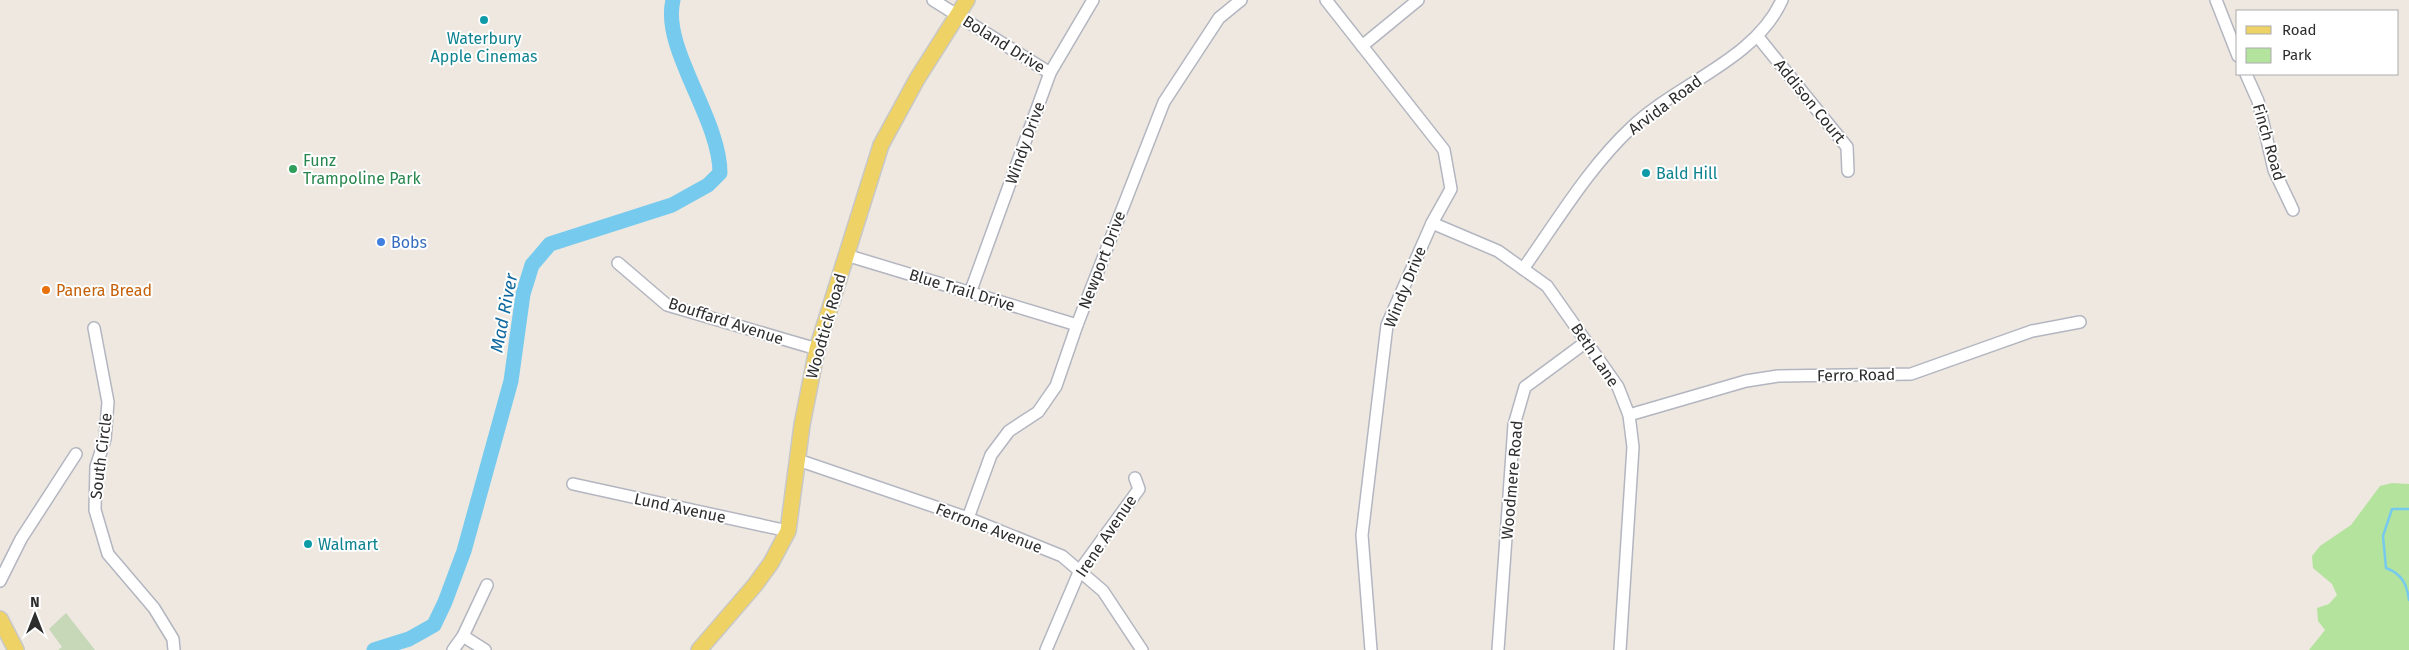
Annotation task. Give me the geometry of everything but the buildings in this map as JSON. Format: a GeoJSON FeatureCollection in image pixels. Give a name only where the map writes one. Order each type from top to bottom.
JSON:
{"type":"FeatureCollection","features":[{"type":"Feature","properties":{"kind":"main road","name":"Woodtick Road"},"geometry":{"type":"LineString","coordinates":[[700,650],[755,586],[771,563],[788,532],[802,424],[817,349],[882,145],[917,79],[967,0]]}},
{"type":"Feature","properties":{"kind":"main road"},"geometry":{"type":"LineString","coordinates":[[0,619],[16,650]]}},
{"type":"Feature","properties":{"kind":"street","name":"Boland Drive"},"geometry":{"type":"LineString","coordinates":[[933,0],[1050,73]]}},
{"type":"Feature","properties":{"kind":"street","name":"Windy Drive"},"geometry":{"type":"LineString","coordinates":[[970,293],[1050,73],[1093,0]]}},
{"type":"Feature","properties":{"kind":"street","name":"Newport Drive"},"geometry":{"type":"LineString","coordinates":[[968,518],[991,455],[1009,431],[1038,412],[1056,386],[1077,325],[1164,102],[1219,18],[1241,0]]}},
{"type":"Feature","properties":{"kind":"street","name":"Windy Drive"},"geometry":{"type":"LineString","coordinates":[[1326,0],[1444,150],[1452,189],[1432,223],[1387,325],[1362,535],[1371,650]]}},
{"type":"Feature","properties":{"kind":"street"},"geometry":{"type":"LineString","coordinates":[[1362,46],[1418,0]]}},
{"type":"Feature","properties":{"kind":"street","name":"Arvida Road"},"geometry":{"type":"LineString","coordinates":[[1522,269],[1596,166],[1633,126],[1758,37],[1782,0]]}},
{"type":"Feature","properties":{"kind":"street"},"geometry":{"type":"LineString","coordinates":[[2216,0],[2236,51]]}},
{"type":"Feature","properties":{"kind":"street","name":"Addison Court"},"geometry":{"type":"LineString","coordinates":[[1758,37],[1847,147],[1848,171]]}},
{"type":"Feature","properties":{"kind":"street","name":"Finch Road"},"geometry":{"type":"LineString","coordinates":[[2246,75],[2258,101],[2274,170],[2293,210]]}},
{"type":"Feature","properties":{"kind":"street","name":"Beth Lane"},"geometry":{"type":"LineString","coordinates":[[1432,223],[1498,251],[1547,286],[1618,387],[1629,415],[1633,447],[1620,650]]}},
{"type":"Feature","properties":{"kind":"street","name":"Blue Trail Drive"},"geometry":{"type":"LineString","coordinates":[[846,255],[1077,325]]}},
{"type":"Feature","properties":{"kind":"street","name":"Bouffard Avenue"},"geometry":{"type":"LineString","coordinates":[[618,263],[667,306],[817,349]]}},
{"type":"Feature","properties":{"kind":"street","name":"Ferro Road"},"geometry":{"type":"LineString","coordinates":[[1629,415],[1746,381],[1778,376],[1911,374],[2032,331],[2080,322]]}},
{"type":"Feature","properties":{"kind":"street","name":"South Circle"},"geometry":{"type":"LineString","coordinates":[[94,328],[108,402],[105,439],[96,467],[94,510],[108,554],[154,608],[173,639],[174,650]]}},
{"type":"Feature","properties":{"kind":"street","name":"Woodmere Road"},"geometry":{"type":"LineString","coordinates":[[1498,650],[1514,425],[1525,387],[1586,342]]}},
{"type":"Feature","properties":{"kind":"street"},"geometry":{"type":"LineString","coordinates":[[0,581],[21,539],[76,454]]}},
{"type":"Feature","properties":{"kind":"street","name":"Ferrone Avenue"},"geometry":{"type":"LineString","coordinates":[[798,460],[968,518],[1062,556],[1103,591],[1142,650]]}},
{"type":"Feature","properties":{"kind":"street","name":"Irene Avenue"},"geometry":{"type":"LineString","coordinates":[[1046,650],[1080,570],[1139,489],[1134,478]]}},
{"type":"Feature","properties":{"kind":"street","name":"Lund Avenue"},"geometry":{"type":"LineString","coordinates":[[573,484],[788,532]]}},
{"type":"Feature","properties":{"kind":"street"},"geometry":{"type":"LineString","coordinates":[[453,650],[463,636],[487,586]]}},
{"type":"Feature","properties":{"kind":"street"},"geometry":{"type":"LineString","coordinates":[[463,636],[485,650]]}},
{"type":"Feature","properties":{"kind":"green space"},"geometry":{"type":"Polygon","coordinates":[[[2392,483],[2409,484],[2409,650],[2309,650],[2325,630],[2318,621],[2317,608],[2329,604],[2337,595],[2332,584],[2313,568],[2312,556],[2320,546],[2351,525],[2380,486],[2392,483]]]}},
{"type":"Feature","properties":{"kind":"green space"},"geometry":{"type":"Polygon","coordinates":[[[66,613],[95,650],[58,650],[62,647],[49,629],[66,613]]]}},
{"type":"Feature","properties":{"kind":"waterway","name":"Mad River"},"geometry":{"type":"LineString","coordinates":[[374,650],[409,639],[434,625],[445,602],[464,551],[511,381],[523,294],[532,265],[550,244],[672,205],[708,185],[720,173],[711,130],[675,40],[672,19],[673,0]]}},
{"type":"Feature","properties":{"kind":"waterway"},"geometry":{"type":"LineString","coordinates":[[2409,509],[2392,509],[2383,536],[2386,568],[2392,570],[2403,580],[2409,600]]}},
{"type":"Feature","properties":{"kind":"place","name":"Waterbury Apple Cinemas"},"geometry":{"type":"Point","coordinates":[484,20]}},
{"type":"Feature","properties":{"kind":"place","name":"Funz Trampoline Park"},"geometry":{"type":"Point","coordinates":[293,169]}},
{"type":"Feature","properties":{"kind":"place","name":"Bald Hill"},"geometry":{"type":"Point","coordinates":[1646,173]}},
{"type":"Feature","properties":{"kind":"place","name":"Bobs"},"geometry":{"type":"Point","coordinates":[381,242]}},
{"type":"Feature","properties":{"kind":"place","name":"Panera Bread"},"geometry":{"type":"Point","coordinates":[46,290]}},
{"type":"Feature","properties":{"kind":"place","name":"Walmart"},"geometry":{"type":"Point","coordinates":[308,544]}}]}
